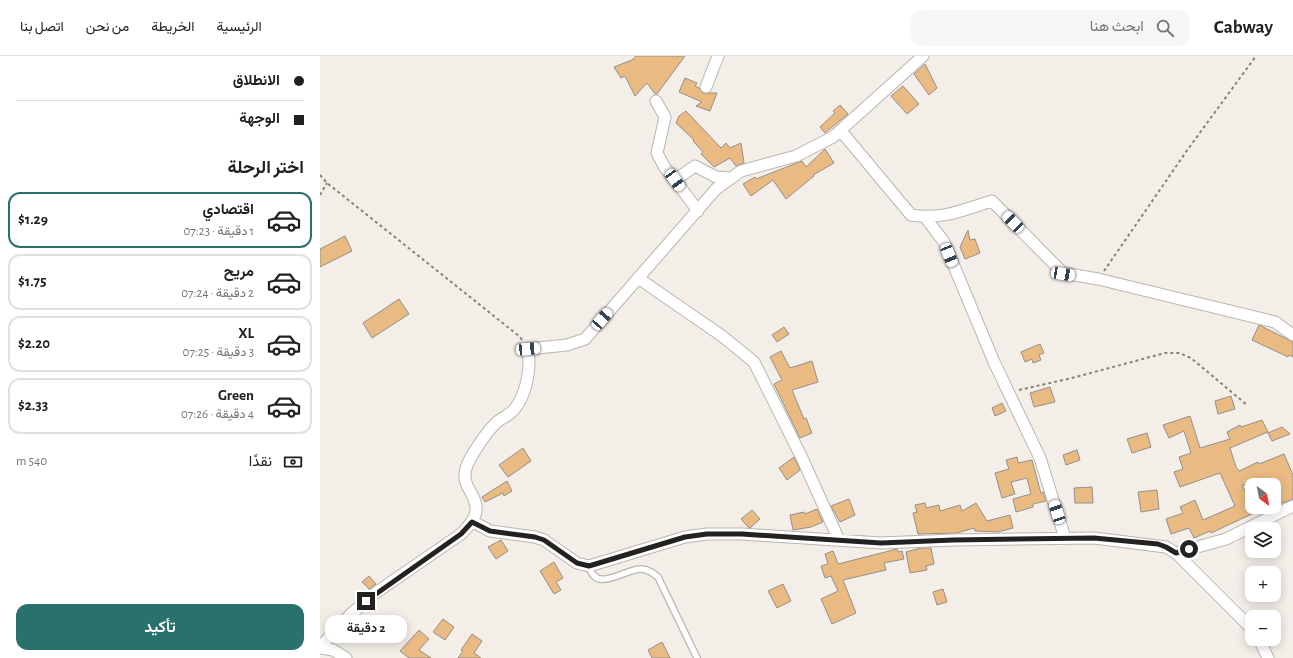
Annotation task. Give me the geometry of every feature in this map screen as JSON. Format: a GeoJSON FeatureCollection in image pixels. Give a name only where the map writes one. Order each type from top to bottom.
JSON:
{"type":"FeatureCollection","features":[{"type":"Feature","properties":{"kind":"street"},"geometry":{"type":"LineString","coordinates":[[706,87],[718,56]]}},
{"type":"Feature","properties":{"kind":"street"},"geometry":{"type":"LineString","coordinates":[[320,648],[350,615],[374,594],[461,534],[472,522],[476,512],[475,501],[466,486],[464,475],[469,461],[489,429],[516,407],[525,384],[530,362],[528,349],[567,345],[585,339],[716,189],[741,171],[796,156],[820,145],[841,131],[923,56]]}},
{"type":"Feature","properties":{"kind":"street"},"geometry":{"type":"LineString","coordinates":[[656,101],[666,117],[657,152],[665,168],[698,211]]}},
{"type":"Feature","properties":{"kind":"street"},"geometry":{"type":"LineString","coordinates":[[841,131],[911,215],[943,217],[992,201],[1063,274],[1098,279],[1275,322],[1293,335]]}},
{"type":"Feature","properties":{"kind":"street"},"geometry":{"type":"LineString","coordinates":[[675,180],[695,166],[716,177],[730,178]]}},
{"type":"Feature","properties":{"kind":"street"},"geometry":{"type":"LineString","coordinates":[[925,217],[944,242],[994,362],[1040,458],[1065,538]]}},
{"type":"Feature","properties":{"kind":"street"},"geometry":{"type":"LineString","coordinates":[[638,278],[722,336],[754,362],[802,458],[839,540]]}},
{"type":"Feature","properties":{"kind":"street"},"geometry":{"type":"LineString","coordinates":[[1176,553],[1226,539],[1293,506]]}},
{"type":"Feature","properties":{"kind":"street"},"geometry":{"type":"LineString","coordinates":[[472,522],[490,531],[535,537],[544,540],[577,563],[589,566],[685,537],[731,533],[881,543],[953,540],[1094,538],[1158,544],[1176,553],[1245,622]]}},
{"type":"Feature","properties":{"kind":"street"},"geometry":{"type":"LineString","coordinates":[[1262,646],[1268,658]]}},
{"type":"Feature","properties":{"kind":"street"},"geometry":{"type":"LineString","coordinates":[[320,648],[333,650],[346,658]]}},
{"type":"Feature","properties":{"kind":"lane"},"geometry":{"type":"LineString","coordinates":[[589,566],[591,572],[598,578],[605,581],[640,569],[648,570],[658,577],[698,658]]}},
{"type":"Feature","properties":{"kind":"path"},"geometry":{"type":"LineString","coordinates":[[1098,279],[1188,149],[1256,56]]}},
{"type":"Feature","properties":{"kind":"path"},"geometry":{"type":"LineString","coordinates":[[320,174],[327,183],[519,336],[528,349]]}},
{"type":"Feature","properties":{"kind":"path"},"geometry":{"type":"LineString","coordinates":[[320,195],[327,183]]}},
{"type":"Feature","properties":{"kind":"path"},"geometry":{"type":"LineString","coordinates":[[1009,393],[1072,378],[1164,352],[1179,353],[1191,358],[1247,404]]}},
{"type":"Feature","properties":{"kind":"building"},"geometry":{"type":"Polygon","coordinates":[[[636,56],[685,56],[657,94],[655,94],[647,83],[635,96],[625,76],[621,78],[614,67],[632,60],[636,56]]]}},
{"type":"Feature","properties":{"kind":"building"},"geometry":{"type":"Polygon","coordinates":[[[925,64],[937,88],[929,95],[914,74],[925,64]]]}},
{"type":"Feature","properties":{"kind":"building"},"geometry":{"type":"Polygon","coordinates":[[[685,78],[697,83],[695,86],[703,93],[717,93],[710,111],[696,106],[702,102],[679,92],[685,78]]]}},
{"type":"Feature","properties":{"kind":"building"},"geometry":{"type":"Polygon","coordinates":[[[903,86],[919,104],[907,114],[891,96],[903,86]]]}},
{"type":"Feature","properties":{"kind":"building"},"geometry":{"type":"Polygon","coordinates":[[[840,105],[848,114],[825,133],[820,127],[835,113],[833,111],[840,105]]]}},
{"type":"Feature","properties":{"kind":"building"},"geometry":{"type":"Polygon","coordinates":[[[686,111],[721,148],[726,143],[730,148],[741,143],[744,163],[736,166],[730,158],[714,167],[701,154],[703,152],[693,141],[694,140],[676,123],[679,116],[686,111]]]}},
{"type":"Feature","properties":{"kind":"building"},"geometry":{"type":"Polygon","coordinates":[[[825,149],[834,163],[813,175],[814,176],[786,199],[773,180],[751,196],[743,184],[755,177],[756,179],[802,161],[806,167],[825,149]]]}},
{"type":"Feature","properties":{"kind":"building"},"geometry":{"type":"Polygon","coordinates":[[[968,230],[970,240],[975,239],[980,253],[965,259],[960,247],[968,230]]]}},
{"type":"Feature","properties":{"kind":"building"},"geometry":{"type":"Polygon","coordinates":[[[345,236],[352,251],[320,267],[320,249],[345,236]]]}},
{"type":"Feature","properties":{"kind":"building"},"geometry":{"type":"Polygon","coordinates":[[[399,299],[409,314],[372,338],[363,323],[399,299]]]}},
{"type":"Feature","properties":{"kind":"building"},"geometry":{"type":"Polygon","coordinates":[[[1259,325],[1293,342],[1293,357],[1289,355],[1288,357],[1252,340],[1259,325]]]}},
{"type":"Feature","properties":{"kind":"building"},"geometry":{"type":"Polygon","coordinates":[[[784,327],[789,334],[777,342],[772,335],[784,327]]]}},
{"type":"Feature","properties":{"kind":"building"},"geometry":{"type":"Polygon","coordinates":[[[1040,344],[1044,353],[1039,355],[1041,360],[1033,363],[1032,359],[1025,362],[1021,352],[1040,344]]]}},
{"type":"Feature","properties":{"kind":"building"},"geometry":{"type":"Polygon","coordinates":[[[781,351],[790,368],[812,361],[818,382],[792,390],[804,419],[806,418],[812,433],[800,438],[774,384],[782,380],[770,357],[781,351]]]}},
{"type":"Feature","properties":{"kind":"building"},"geometry":{"type":"Polygon","coordinates":[[[1050,387],[1055,402],[1034,407],[1030,393],[1050,387]]]}},
{"type":"Feature","properties":{"kind":"building"},"geometry":{"type":"Polygon","coordinates":[[[1231,396],[1235,409],[1218,414],[1215,401],[1231,396]]]}},
{"type":"Feature","properties":{"kind":"building"},"geometry":{"type":"Polygon","coordinates":[[[1002,403],[1006,411],[995,416],[992,408],[1002,403]]]}},
{"type":"Feature","properties":{"kind":"building"},"geometry":{"type":"Polygon","coordinates":[[[1190,416],[1200,448],[1230,439],[1227,432],[1240,425],[1241,427],[1262,420],[1268,432],[1230,448],[1236,467],[1239,471],[1258,462],[1259,464],[1284,454],[1293,475],[1293,499],[1281,503],[1281,478],[1245,478],[1245,485],[1242,485],[1245,492],[1245,514],[1252,514],[1211,533],[1210,531],[1194,538],[1189,528],[1171,534],[1166,519],[1183,513],[1180,507],[1195,500],[1203,520],[1235,506],[1220,473],[1180,487],[1174,472],[1183,469],[1179,457],[1191,453],[1184,431],[1169,438],[1163,425],[1190,416]]]}},
{"type":"Feature","properties":{"kind":"building"},"geometry":{"type":"Polygon","coordinates":[[[1282,427],[1290,434],[1272,441],[1268,433],[1282,427]]]}},
{"type":"Feature","properties":{"kind":"building"},"geometry":{"type":"Polygon","coordinates":[[[1147,433],[1151,447],[1132,453],[1127,439],[1147,433]]]}},
{"type":"Feature","properties":{"kind":"building"},"geometry":{"type":"Polygon","coordinates":[[[523,448],[531,461],[508,477],[499,465],[523,448]]]}},
{"type":"Feature","properties":{"kind":"building"},"geometry":{"type":"Polygon","coordinates":[[[1077,450],[1080,460],[1066,465],[1063,455],[1077,450]]]}},
{"type":"Feature","properties":{"kind":"building"},"geometry":{"type":"Polygon","coordinates":[[[794,457],[800,470],[787,480],[779,468],[794,457]]]}},
{"type":"Feature","properties":{"kind":"building"},"geometry":{"type":"Polygon","coordinates":[[[1017,457],[1018,463],[1032,460],[1041,493],[1043,492],[1046,501],[1033,504],[1033,507],[1016,512],[1013,499],[1031,494],[1027,478],[1011,482],[1015,494],[1002,498],[995,473],[1009,469],[1006,460],[1017,457]]]}},
{"type":"Feature","properties":{"kind":"building"},"geometry":{"type":"Polygon","coordinates":[[[507,481],[512,491],[504,496],[503,493],[485,502],[482,497],[507,481]]]}},
{"type":"Feature","properties":{"kind":"building"},"geometry":{"type":"Polygon","coordinates":[[[1092,487],[1093,503],[1075,503],[1074,488],[1092,487]]]}},
{"type":"Feature","properties":{"kind":"building"},"geometry":{"type":"Polygon","coordinates":[[[1157,490],[1159,509],[1141,512],[1138,492],[1157,490]]]}},
{"type":"Feature","properties":{"kind":"building"},"geometry":{"type":"Polygon","coordinates":[[[849,499],[855,515],[840,522],[831,506],[849,499]]]}},
{"type":"Feature","properties":{"kind":"building"},"geometry":{"type":"Polygon","coordinates":[[[925,503],[926,508],[939,505],[940,511],[960,505],[962,511],[976,503],[987,521],[1010,515],[1013,528],[998,532],[975,531],[974,528],[957,533],[918,534],[913,513],[917,512],[915,505],[925,503]]]}},
{"type":"Feature","properties":{"kind":"building"},"geometry":{"type":"Polygon","coordinates":[[[817,509],[823,522],[811,527],[793,530],[790,515],[804,512],[805,514],[817,509]]]}},
{"type":"Feature","properties":{"kind":"building"},"geometry":{"type":"Polygon","coordinates":[[[752,510],[760,519],[750,528],[741,519],[752,510]]]}},
{"type":"Feature","properties":{"kind":"building"},"geometry":{"type":"Polygon","coordinates":[[[501,540],[508,551],[496,559],[488,547],[501,540]]]}},
{"type":"Feature","properties":{"kind":"building"},"geometry":{"type":"Polygon","coordinates":[[[921,548],[931,548],[934,564],[926,566],[927,570],[910,573],[906,552],[921,548]]]}},
{"type":"Feature","properties":{"kind":"building"},"geometry":{"type":"Polygon","coordinates":[[[897,549],[898,552],[902,551],[904,559],[884,563],[886,570],[843,580],[856,613],[832,624],[821,599],[838,591],[831,576],[825,578],[821,566],[828,564],[825,554],[833,551],[838,564],[897,549]]]}},
{"type":"Feature","properties":{"kind":"building"},"geometry":{"type":"Polygon","coordinates":[[[554,562],[563,578],[556,582],[561,590],[554,594],[540,571],[554,562]]]}},
{"type":"Feature","properties":{"kind":"building"},"geometry":{"type":"Polygon","coordinates":[[[369,576],[376,584],[369,589],[362,582],[369,576]]]}},
{"type":"Feature","properties":{"kind":"building"},"geometry":{"type":"Polygon","coordinates":[[[783,584],[791,601],[777,608],[768,591],[783,584]]]}},
{"type":"Feature","properties":{"kind":"building"},"geometry":{"type":"Polygon","coordinates":[[[943,589],[947,602],[937,605],[933,592],[943,589]]]}},
{"type":"Feature","properties":{"kind":"building"},"geometry":{"type":"Polygon","coordinates":[[[443,619],[454,627],[445,640],[433,632],[443,619]]]}},
{"type":"Feature","properties":{"kind":"building"},"geometry":{"type":"Polygon","coordinates":[[[419,630],[429,639],[419,650],[431,658],[409,658],[400,651],[419,630]]]}},
{"type":"Feature","properties":{"kind":"building"},"geometry":{"type":"Polygon","coordinates":[[[472,634],[482,641],[474,653],[481,658],[458,658],[463,651],[461,650],[472,634]]]}},
{"type":"Feature","properties":{"kind":"building"},"geometry":{"type":"Polygon","coordinates":[[[662,642],[670,658],[652,658],[648,650],[662,642]]]}},
{"type":"Feature","properties":{"kind":"route"},"geometry":{"type":"LineString","coordinates":[[366,601],[461,534],[472,522],[490,531],[535,537],[549,542],[582,566],[589,566],[629,555],[685,537],[731,533],[839,540],[857,543],[1094,538],[1158,544],[1176,553],[1189,549]]}}]}
